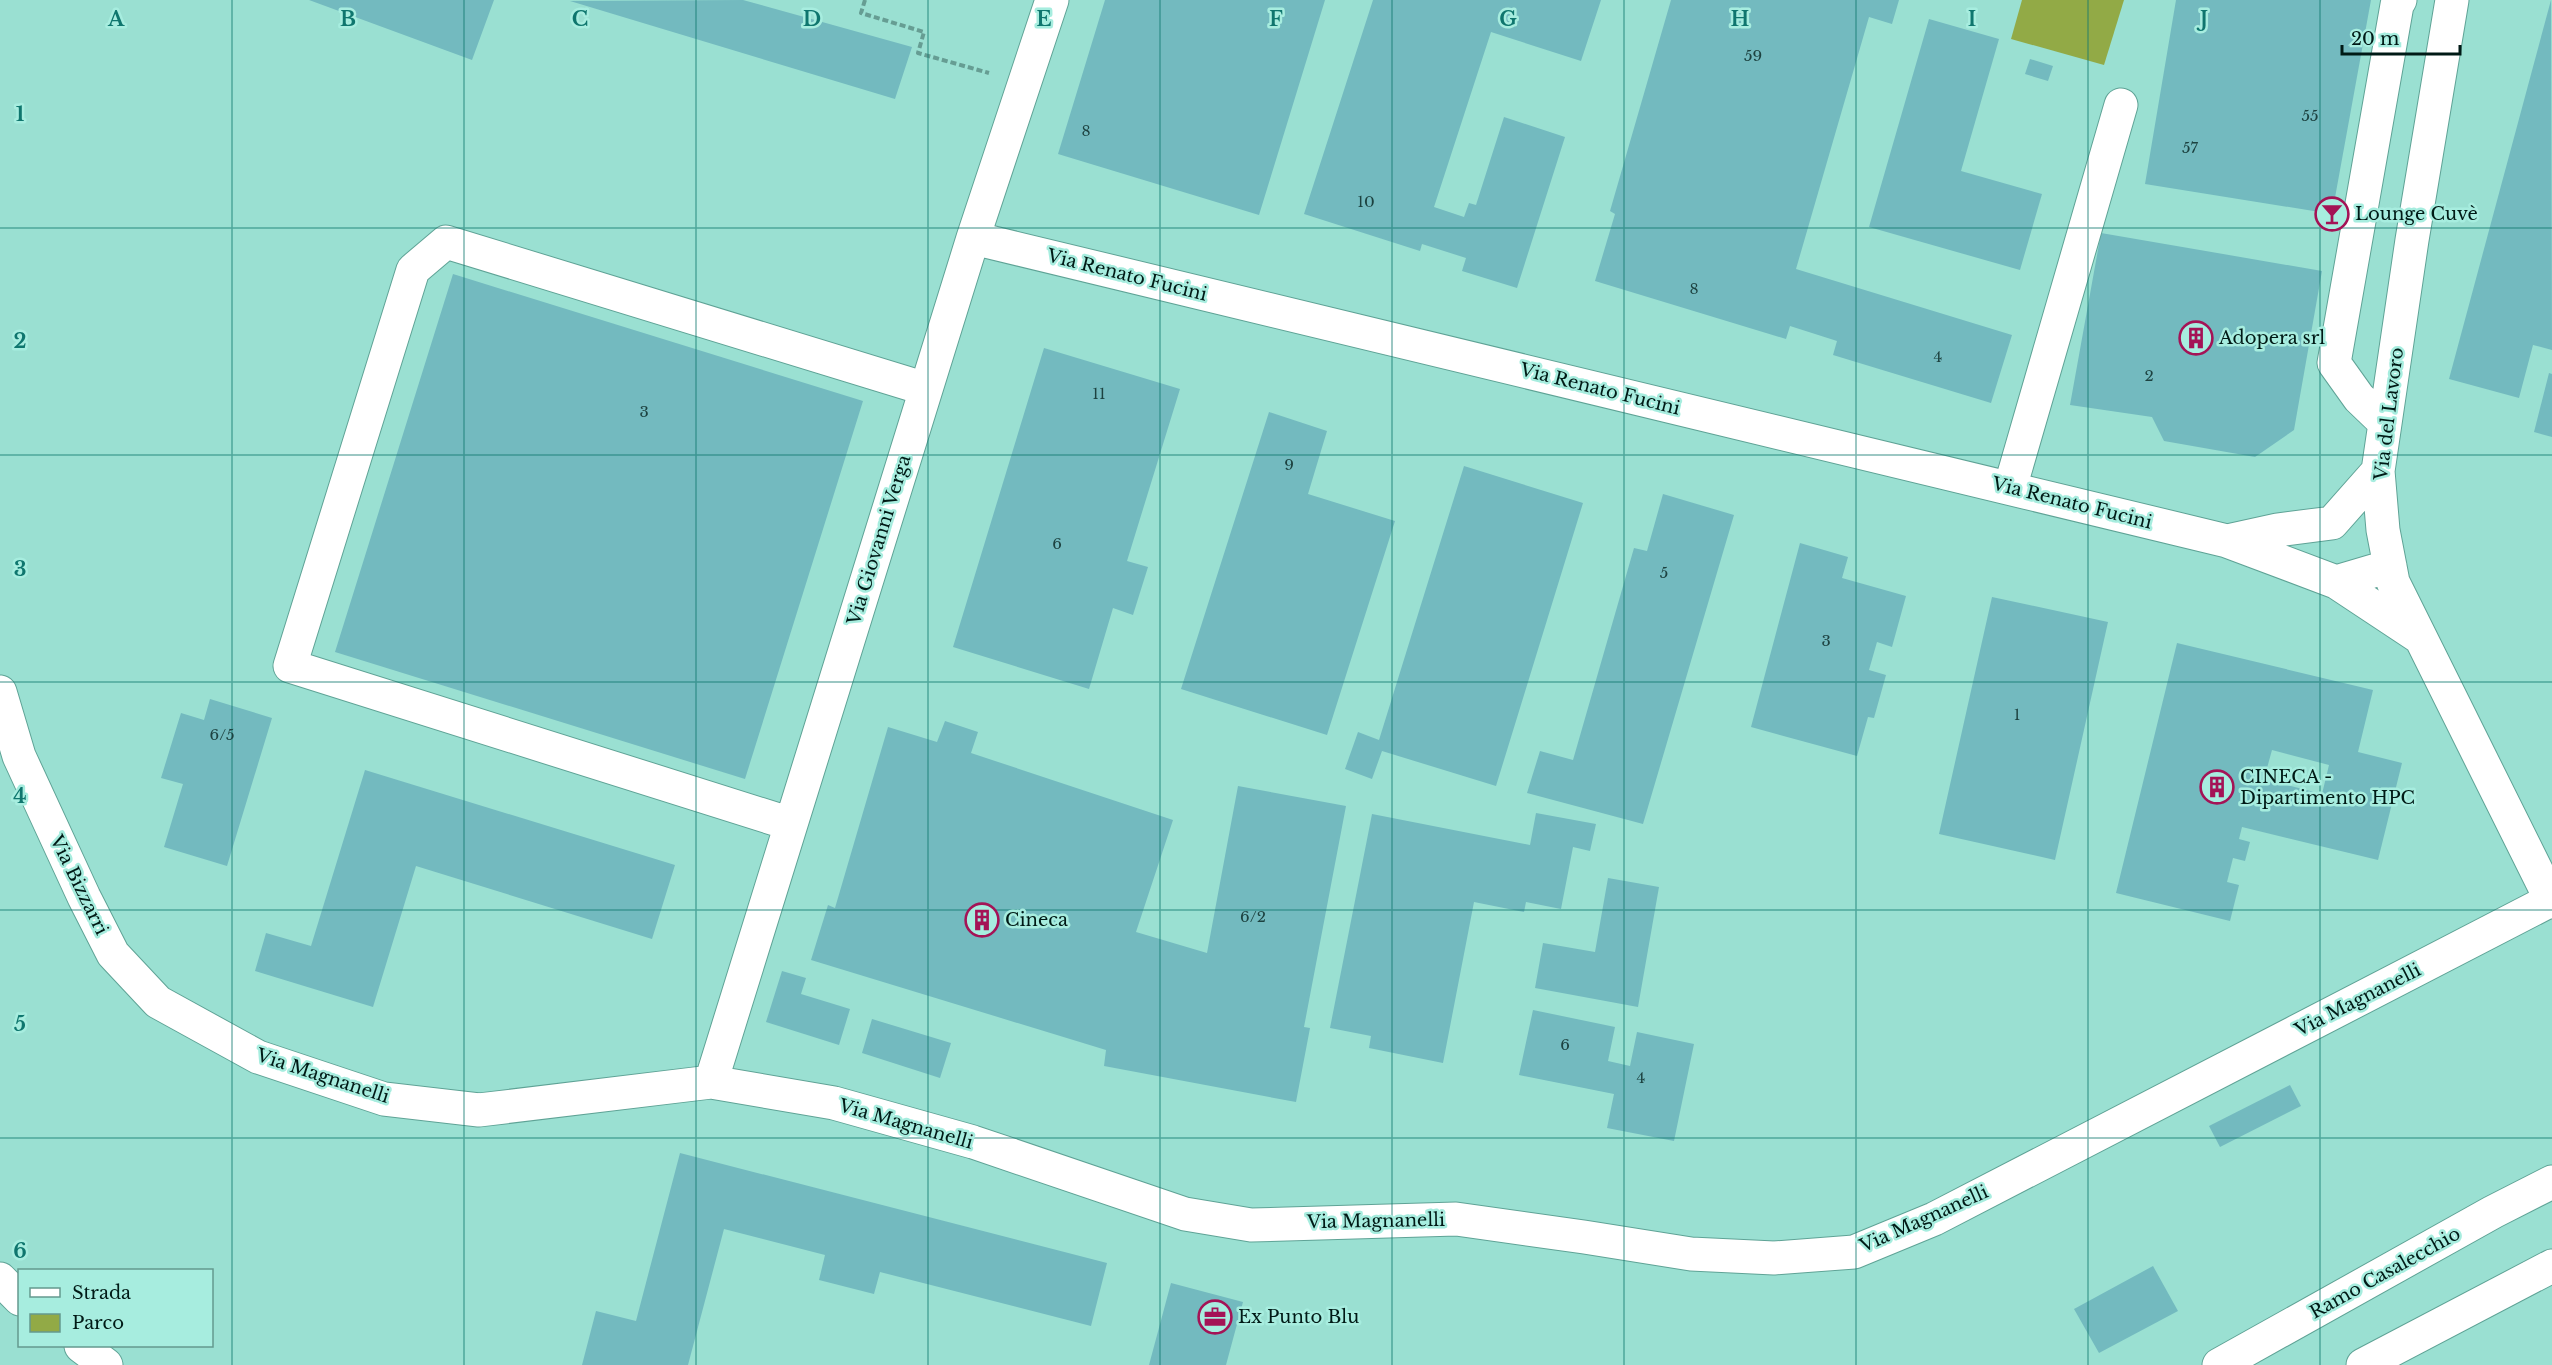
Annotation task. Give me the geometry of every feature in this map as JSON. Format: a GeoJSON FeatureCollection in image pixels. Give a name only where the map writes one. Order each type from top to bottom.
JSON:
{"type":"FeatureCollection","features":[{"type":"Feature","properties":{"kind":"main road","name":"Via Giovanni Verga"},"geometry":{"type":"LineString","coordinates":[[711,1082],[972,238],[1052,0]]}},
{"type":"Feature","properties":{"kind":"main road"},"geometry":{"type":"LineString","coordinates":[[2385,423],[2359,398],[2334,363],[2397,5],[2400,0]]}},
{"type":"Feature","properties":{"kind":"main road","name":"Via del Lavoro"},"geometry":{"type":"LineString","coordinates":[[2452,0],[2412,240],[2378,471],[2393,582],[2551,901]]}},
{"type":"Feature","properties":{"kind":"main road"},"geometry":{"type":"LineString","coordinates":[[2010,488],[2121,105]]}},
{"type":"Feature","properties":{"kind":"main road","name":"Via Renato Fucini"},"geometry":{"type":"LineString","coordinates":[[972,238],[2227,541],[2336,582],[2421,639]]}},
{"type":"Feature","properties":{"kind":"main road"},"geometry":{"type":"LineString","coordinates":[[791,824],[290,666],[362,429],[413,270],[446,242],[926,389]]}},
{"type":"Feature","properties":{"kind":"main road"},"geometry":{"type":"LineString","coordinates":[[2332,523],[2378,471]]}},
{"type":"Feature","properties":{"kind":"main road"},"geometry":{"type":"LineString","coordinates":[[2227,541],[2277,530],[2332,523],[2388,556]]}},
{"type":"Feature","properties":{"kind":"main road"},"geometry":{"type":"LineString","coordinates":[[2336,582],[2388,556]]}},
{"type":"Feature","properties":{"kind":"main road","name":"Via Bizzarri"},"geometry":{"type":"LineString","coordinates":[[0,692],[19,756],[113,954],[158,1002]]}},
{"type":"Feature","properties":{"kind":"main road","name":"Via Magnanelli"},"geometry":{"type":"LineString","coordinates":[[158,1002],[258,1057],[384,1099],[479,1110],[711,1082],[834,1103],[974,1142],[1185,1214],[1251,1225],[1455,1220],[1691,1254],[1774,1258],[1854,1252],[1934,1219],[2551,901]]}},
{"type":"Feature","properties":{"kind":"main road","name":"Ramo Casalecchio"},"geometry":{"type":"LineString","coordinates":[[2219,1365],[2493,1212],[2552,1182]]}},
{"type":"Feature","properties":{"kind":"main road"},"geometry":{"type":"LineString","coordinates":[[2363,1365],[2552,1266]]}},
{"type":"Feature","properties":{"kind":"main road"},"geometry":{"type":"LineString","coordinates":[[0,1279],[18,1298]]}},
{"type":"Feature","properties":{"kind":"main road"},"geometry":{"type":"LineString","coordinates":[[64,1347],[81,1365]]}},
{"type":"Feature","properties":{"kind":"main road"},"geometry":{"type":"LineString","coordinates":[[82,1347],[106,1365]]}},
{"type":"Feature","properties":{"kind":"path"},"geometry":{"type":"LineString","coordinates":[[865,0],[861,13],[924,32],[918,53],[1024,82]]}},
{"type":"Feature","properties":{"kind":"green space"},"geometry":{"type":"Polygon","coordinates":[[[2022,0],[2124,0],[2104,65],[2011,39],[2022,0]]]}},
{"type":"Feature","properties":{"kind":"building"},"geometry":{"type":"Polygon","coordinates":[[[309,0],[494,0],[472,60],[309,0]]]}},
{"type":"Feature","properties":{"kind":"building"},"geometry":{"type":"Polygon","coordinates":[[[743,0],[912,47],[895,99],[570,1],[743,0]]]}},
{"type":"Feature","properties":{"kind":"building"},"geometry":{"type":"Polygon","coordinates":[[[1105,0],[1325,0],[1259,215],[1058,154],[1105,0]]]}},
{"type":"Feature","properties":{"kind":"building"},"geometry":{"type":"Polygon","coordinates":[[[1373,0],[1601,0],[1581,61],[1491,32],[1434,207],[1464,217],[1469,203],[1476,205],[1504,117],[1565,137],[1517,288],[1462,271],[1466,258],[1422,244],[1420,251],[1304,214],[1373,0]]]}},
{"type":"Feature","properties":{"kind":"building"},"geometry":{"type":"Polygon","coordinates":[[[1671,0],[1899,0],[1892,24],[1869,17],[1796,269],[2012,335],[1991,403],[1833,355],[1837,341],[1790,326],[1786,339],[1595,281],[1615,214],[1610,211],[1671,0]]]}},
{"type":"Feature","properties":{"kind":"building"},"geometry":{"type":"Polygon","coordinates":[[[2176,0],[2371,0],[2332,214],[2145,184],[2176,0]]]}},
{"type":"Feature","properties":{"kind":"building"},"geometry":{"type":"Polygon","coordinates":[[[2551,0],[2552,350],[2533,345],[2519,398],[2449,379],[2551,0]]]}},
{"type":"Feature","properties":{"kind":"building"},"geometry":{"type":"Polygon","coordinates":[[[1929,19],[1999,39],[1961,171],[2042,194],[2020,270],[1869,227],[1929,19]]]}},
{"type":"Feature","properties":{"kind":"building"},"geometry":{"type":"Polygon","coordinates":[[[2030,59],[2053,66],[2048,81],[2025,74],[2030,59]]]}},
{"type":"Feature","properties":{"kind":"building","name":"Adopera srl"},"geometry":{"type":"Polygon","coordinates":[[[2101,233],[2322,271],[2294,430],[2255,457],[2164,441],[2152,417],[2070,405],[2101,233]]]}},
{"type":"Feature","properties":{"kind":"building"},"geometry":{"type":"Polygon","coordinates":[[[453,274],[863,401],[745,779],[335,652],[453,274]]]}},
{"type":"Feature","properties":{"kind":"building"},"geometry":{"type":"Polygon","coordinates":[[[1044,348],[1180,389],[1127,561],[1148,567],[1133,615],[1113,608],[1089,689],[953,647],[1044,348]]]}},
{"type":"Feature","properties":{"kind":"building"},"geometry":{"type":"Polygon","coordinates":[[[2549,373],[2552,374],[2552,437],[2534,432],[2549,373]]]}},
{"type":"Feature","properties":{"kind":"building"},"geometry":{"type":"Polygon","coordinates":[[[1269,412],[1327,431],[1308,494],[1395,521],[1327,735],[1181,689],[1269,412]]]}},
{"type":"Feature","properties":{"kind":"building"},"geometry":{"type":"Polygon","coordinates":[[[1464,466],[1583,503],[1496,786],[1382,751],[1372,779],[1345,769],[1358,732],[1379,740],[1464,466]]]}},
{"type":"Feature","properties":{"kind":"building"},"geometry":{"type":"Polygon","coordinates":[[[1663,494],[1734,515],[1643,824],[1527,793],[1540,751],[1573,760],[1634,548],[1647,551],[1663,494]]]}},
{"type":"Feature","properties":{"kind":"building"},"geometry":{"type":"Polygon","coordinates":[[[1800,543],[1848,557],[1842,578],[1906,596],[1892,647],[1877,642],[1869,670],[1886,675],[1874,718],[1868,717],[1857,756],[1751,727],[1800,543]]]}},
{"type":"Feature","properties":{"kind":"building"},"geometry":{"type":"Polygon","coordinates":[[[1992,597],[2108,622],[2055,860],[1939,834],[1992,597]]]}},
{"type":"Feature","properties":{"kind":"building","name":"CINECA - Dipartimento HPC"},"geometry":{"type":"Polygon","coordinates":[[[2177,643],[2373,690],[2358,752],[2402,763],[2378,860],[2242,827],[2239,839],[2250,842],[2245,861],[2233,858],[2227,882],[2239,885],[2230,921],[2116,893],[2177,643]],[[2272,750],[2264,779],[2322,794],[2329,765],[2272,750]]]}},
{"type":"Feature","properties":{"kind":"building"},"geometry":{"type":"Polygon","coordinates":[[[210,699],[272,718],[227,866],[164,847],[183,784],[161,778],[181,713],[204,720],[210,699]]]}},
{"type":"Feature","properties":{"kind":"building","name":"Cineca"},"geometry":{"type":"Polygon","coordinates":[[[945,721],[978,732],[971,753],[1173,820],[1136,932],[1207,953],[1238,786],[1346,806],[1304,1027],[1310,1028],[1296,1102],[1104,1066],[1106,1050],[811,960],[828,905],[835,908],[888,727],[937,742],[945,721]]]}},
{"type":"Feature","properties":{"kind":"building"},"geometry":{"type":"Polygon","coordinates":[[[365,770],[675,865],[652,939],[416,866],[373,1007],[255,971],[266,933],[311,946],[365,770]]]}},
{"type":"Feature","properties":{"kind":"building"},"geometry":{"type":"Polygon","coordinates":[[[1536,813],[1596,824],[1590,851],[1573,847],[1561,909],[1526,902],[1524,912],[1474,902],[1443,1063],[1369,1048],[1371,1036],[1330,1028],[1372,814],[1530,845],[1536,813]]]}},
{"type":"Feature","properties":{"kind":"building"},"geometry":{"type":"Polygon","coordinates":[[[1608,878],[1659,887],[1638,1007],[1535,988],[1543,943],[1595,952],[1608,878]]]}},
{"type":"Feature","properties":{"kind":"building"},"geometry":{"type":"Polygon","coordinates":[[[782,971],[806,978],[801,994],[850,1009],[839,1045],[766,1022],[782,971]]]}},
{"type":"Feature","properties":{"kind":"building"},"geometry":{"type":"Polygon","coordinates":[[[1533,1010],[1615,1027],[1608,1061],[1630,1066],[1637,1032],[1694,1044],[1674,1141],[1607,1128],[1614,1094],[1519,1075],[1533,1010]]]}},
{"type":"Feature","properties":{"kind":"building"},"geometry":{"type":"Polygon","coordinates":[[[872,1019],[951,1043],[940,1078],[862,1053],[872,1019]]]}},
{"type":"Feature","properties":{"kind":"building"},"geometry":{"type":"Polygon","coordinates":[[[2290,1085],[2301,1106],[2220,1147],[2209,1126],[2290,1085]]]}},
{"type":"Feature","properties":{"kind":"building"},"geometry":{"type":"Polygon","coordinates":[[[680,1153],[1107,1263],[1091,1326],[880,1272],[874,1294],[819,1280],[825,1255],[724,1229],[688,1365],[582,1365],[596,1311],[636,1321],[680,1153]]]}},
{"type":"Feature","properties":{"kind":"building"},"geometry":{"type":"Polygon","coordinates":[[[2153,1266],[2178,1311],[2099,1353],[2074,1309],[2153,1266]]]}},
{"type":"Feature","properties":{"kind":"building"},"geometry":{"type":"Polygon","coordinates":[[[1171,1283],[1243,1302],[1226,1365],[1149,1365],[1171,1283]]]}},
{"type":"Feature","properties":{"kind":"place","name":"Lounge Cuvè"},"geometry":{"type":"Point","coordinates":[2332,214]}},
{"type":"Feature","properties":{"kind":"place","name":"Adopera srl"},"geometry":{"type":"Point","coordinates":[2196,338]}},
{"type":"Feature","properties":{"kind":"place","name":"CINECA - Dipartimento HPC"},"geometry":{"type":"Point","coordinates":[2217,787]}},
{"type":"Feature","properties":{"kind":"place","name":"Cineca"},"geometry":{"type":"Point","coordinates":[982,920]}},
{"type":"Feature","properties":{"kind":"place","name":"Ex Punto Blu"},"geometry":{"type":"Point","coordinates":[1215,1317]}}]}
